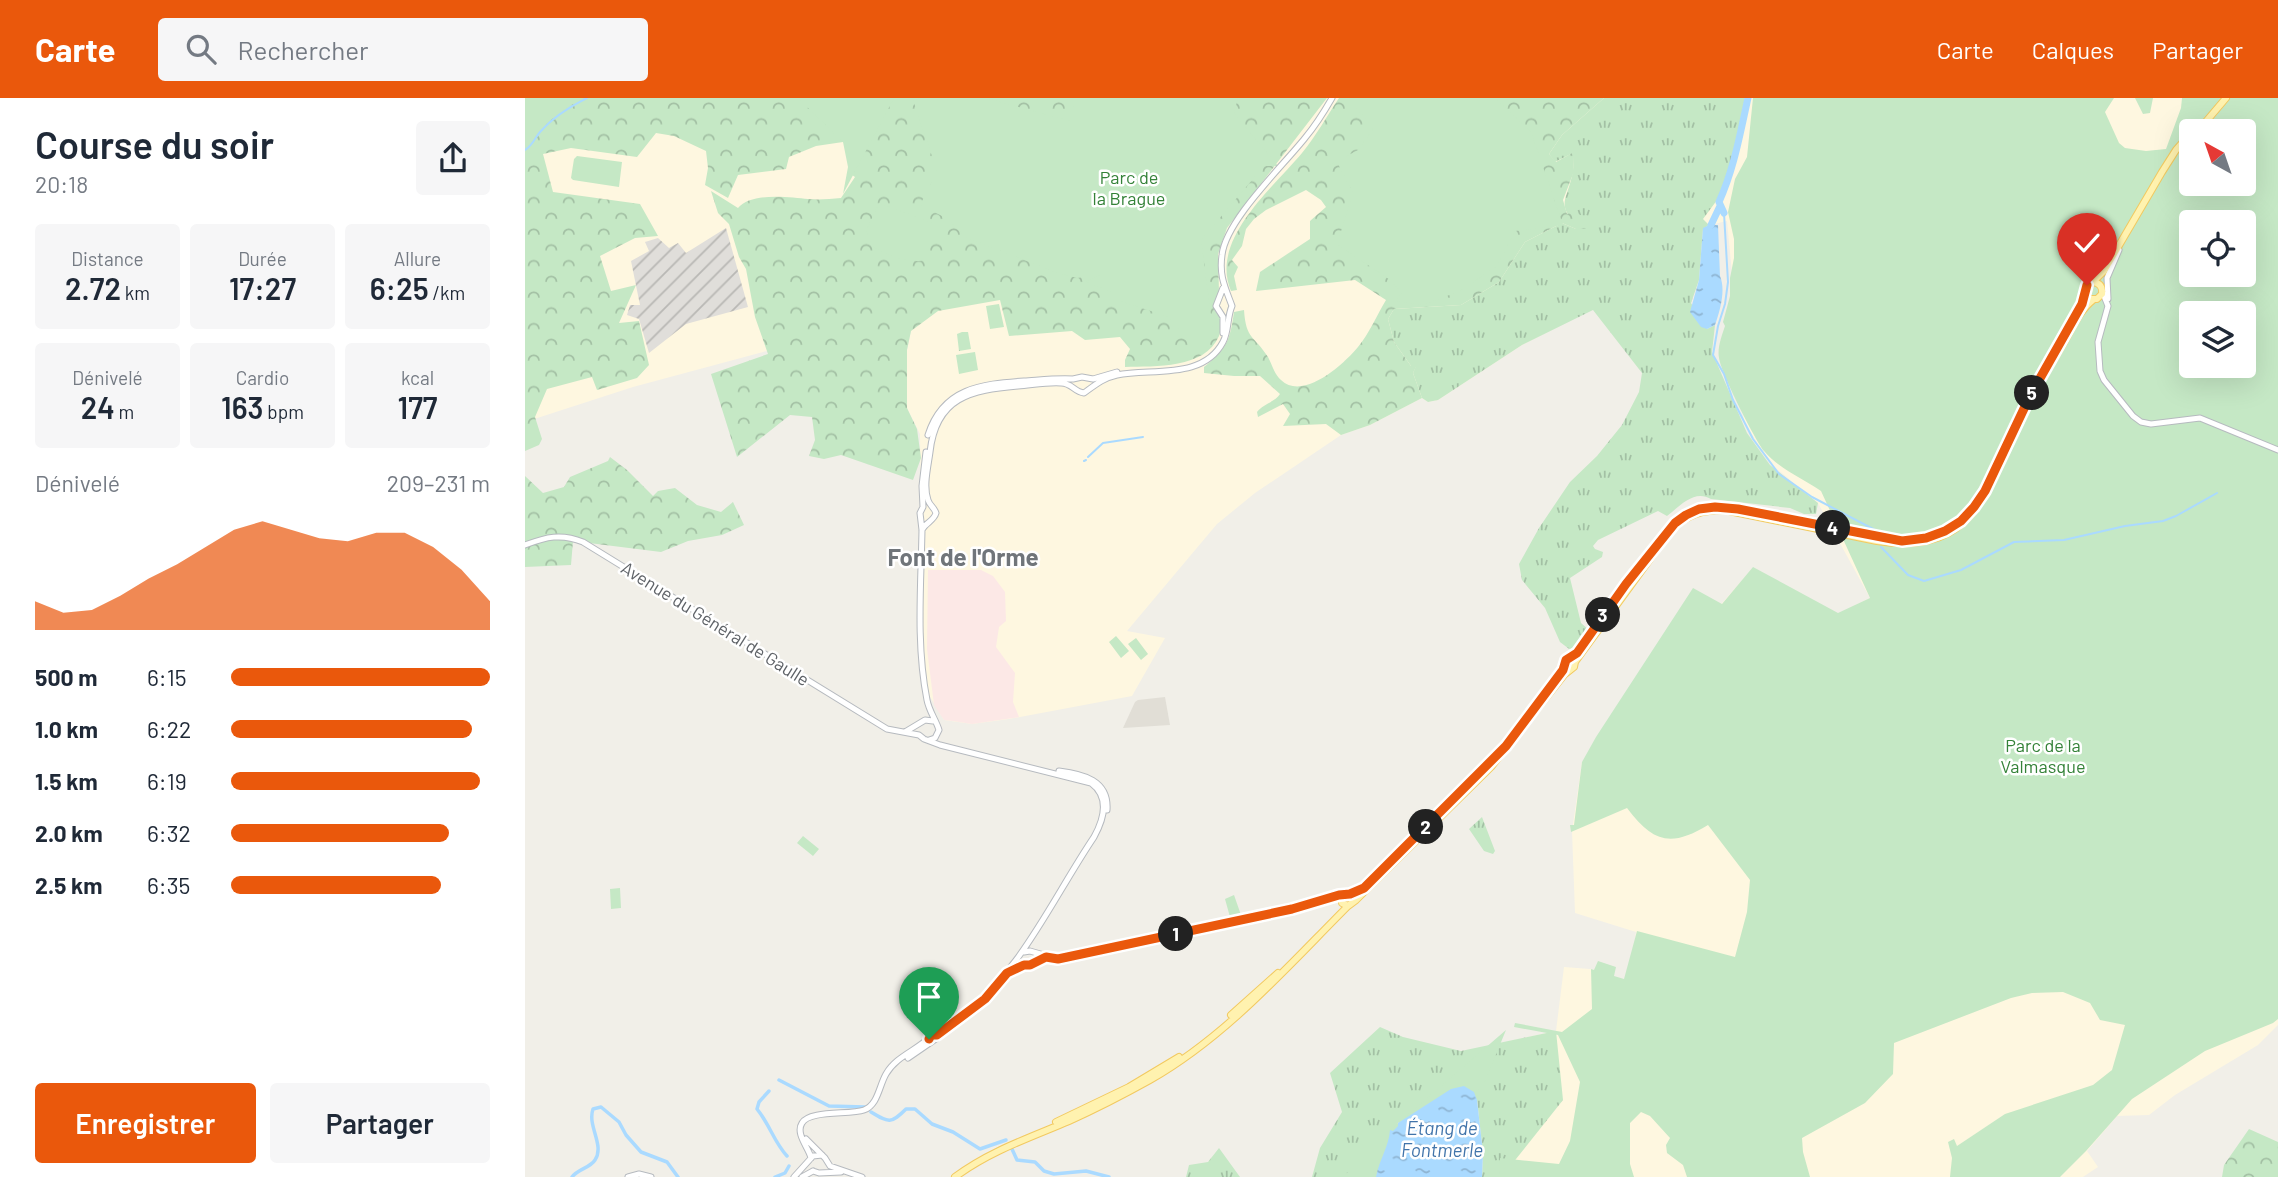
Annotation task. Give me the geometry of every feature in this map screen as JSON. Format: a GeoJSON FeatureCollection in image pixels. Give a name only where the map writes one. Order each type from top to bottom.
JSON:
{"type":"FeatureCollection","features":[{"type":"Feature","properties":{"kind":"main road"},"geometry":{"type":"LineString","coordinates":[[922,530],[936,513],[927,506],[922,480],[928,436],[936,417],[951,400],[963,392],[983,385],[1082,377],[1087,379],[1121,371],[1185,366],[1201,360],[1214,350],[1224,325],[1216,306],[1223,288],[1222,253],[1230,230],[1307,136],[1332,98]]}},
{"type":"Feature","properties":{"kind":"main road"},"geometry":{"type":"LineString","coordinates":[[2208,119],[2227,98]]}},
{"type":"Feature","properties":{"kind":"main road"},"geometry":{"type":"LineString","coordinates":[[1635,576],[1675,523],[1691,512],[1707,508],[1738,509],[1902,541],[1926,538],[1954,526],[1968,514],[1985,491],[2030,396],[2078,311],[2087,285],[2104,271],[2179,147]]}},
{"type":"Feature","properties":{"kind":"main road"},"geometry":{"type":"LineString","coordinates":[[1346,904],[1342,896],[1364,888],[1506,746],[1567,668],[1574,667],[1573,660],[1635,576],[1677,524],[1693,514],[1709,510],[1740,511],[1893,544],[1927,541],[1956,528],[1971,516],[1982,501],[2035,392],[2081,312],[2102,290],[2106,273],[2179,153]]}},
{"type":"Feature","properties":{"kind":"main road"},"geometry":{"type":"LineString","coordinates":[[2119,250],[2107,278],[2107,309],[2098,347],[2100,371],[2104,380],[2141,422],[2151,424],[2200,418],[2278,450]]}},
{"type":"Feature","properties":{"kind":"main road"},"geometry":{"type":"LineString","coordinates":[[2093,282],[2098,283],[2102,290],[2107,309]]}},
{"type":"Feature","properties":{"kind":"main road"},"geometry":{"type":"LineString","coordinates":[[927,506],[926,488],[932,436],[942,415],[955,402],[967,394],[991,388],[1063,383],[1081,393],[1103,379],[1116,375],[1196,366],[1207,360],[1223,342],[1227,331],[1232,306],[1223,288]]}},
{"type":"Feature","properties":{"kind":"main road"},"geometry":{"type":"LineString","coordinates":[[2085,294],[2103,303],[2107,309]]}},
{"type":"Feature","properties":{"kind":"main road"},"geometry":{"type":"LineString","coordinates":[[1220,299],[1228,299]]}},
{"type":"Feature","properties":{"kind":"main road"},"geometry":{"type":"LineString","coordinates":[[1220,313],[1229,312]]}},
{"type":"Feature","properties":{"kind":"main road"},"geometry":{"type":"LineString","coordinates":[[1074,387],[1077,379]]}},
{"type":"Feature","properties":{"kind":"main road"},"geometry":{"type":"LineString","coordinates":[[1087,379],[1090,387]]}},
{"type":"Feature","properties":{"kind":"main road"},"geometry":{"type":"LineString","coordinates":[[927,506],[920,511],[921,638],[929,708],[939,728],[937,735],[929,740]]}},
{"type":"Feature","properties":{"kind":"main road"},"geometry":{"type":"LineString","coordinates":[[921,518],[930,521]]}},
{"type":"Feature","properties":{"kind":"main road","name":"Avenue du Général de Gaulle"},"geometry":{"type":"LineString","coordinates":[[525,545],[551,536],[571,537],[583,542],[870,720],[887,729],[919,735]]}},
{"type":"Feature","properties":{"kind":"main road"},"geometry":{"type":"LineString","coordinates":[[955,1177],[993,1152],[1098,1108],[1153,1079],[1208,1040],[1264,988],[1346,904],[1402,856],[1491,767],[1567,668]]}},
{"type":"Feature","properties":{"kind":"main road"},"geometry":{"type":"LineString","coordinates":[[813,1171],[801,1133],[801,1124],[808,1118],[866,1109],[874,1102],[888,1070],[896,1062],[981,1006],[991,996],[1024,952],[1094,837],[1104,812],[1103,801],[1097,788],[1085,780],[923,739],[918,729],[929,708]]}},
{"type":"Feature","properties":{"kind":"main road"},"geometry":{"type":"LineString","coordinates":[[902,733],[923,722],[935,722]]}},
{"type":"Feature","properties":{"kind":"main road"},"geometry":{"type":"LineString","coordinates":[[937,735],[949,746]]}},
{"type":"Feature","properties":{"kind":"main road"},"geometry":{"type":"LineString","coordinates":[[1394,859],[1402,856]]}},
{"type":"Feature","properties":{"kind":"main road"},"geometry":{"type":"LineString","coordinates":[[1024,952],[1058,959],[1292,909],[1348,894],[1354,898],[1346,904]]}},
{"type":"Feature","properties":{"kind":"main road"},"geometry":{"type":"LineString","coordinates":[[1331,898],[1346,904]]}},
{"type":"Feature","properties":{"kind":"main road"},"geometry":{"type":"LineString","coordinates":[[1030,940],[1036,961]]}},
{"type":"Feature","properties":{"kind":"main road"},"geometry":{"type":"LineString","coordinates":[[1007,973],[1046,957]]}},
{"type":"Feature","properties":{"kind":"main road"},"geometry":{"type":"LineString","coordinates":[[1018,959],[1024,965]]}},
{"type":"Feature","properties":{"kind":"main road"},"geometry":{"type":"LineString","coordinates":[[801,1133],[828,1164],[862,1177]]}},
{"type":"Feature","properties":{"kind":"main road"},"geometry":{"type":"LineString","coordinates":[[794,1177],[816,1155],[822,1155]]}},
{"type":"Feature","properties":{"kind":"main road"},"geometry":{"type":"LineString","coordinates":[[821,1173],[828,1164]]}},
{"type":"Feature","properties":{"kind":"main road"},"geometry":{"type":"LineString","coordinates":[[803,1177],[813,1171],[847,1172]]}},
{"type":"Feature","properties":{"kind":"main road"},"geometry":{"type":"LineString","coordinates":[[628,1177],[639,1174],[651,1177]]}},
{"type":"Feature","properties":{"kind":"shaded area"},"geometry":{"type":"Polygon","coordinates":[[[525,98],[2278,98],[2278,1025],[2258,1045],[2175,1095],[2149,1115],[2117,1116],[2087,1151],[2098,1167],[2083,1177],[1495,1177],[1510,1041],[1556,1031],[1564,967],[1590,969],[1624,980],[1633,957],[1636,932],[1575,913],[1572,831],[1582,762],[1753,568],[1838,614],[1870,598],[1818,503],[1771,464],[1744,422],[1743,411],[1733,393],[1723,364],[1733,284],[1727,221],[1701,227],[1593,309],[1522,345],[1438,400],[1428,402],[1422,398],[1370,425],[1341,435],[1255,493],[1217,524],[1127,631],[1165,638],[1132,696],[1009,719],[972,724],[944,720],[923,685],[920,434],[907,408],[907,350],[911,331],[822,336],[633,387],[525,422],[525,98]]]}},
{"type":"Feature","properties":{"kind":"shaded area"},"geometry":{"type":"Polygon","coordinates":[[[726,228],[748,307],[686,324],[649,353],[639,319],[627,315],[630,305],[640,305],[631,261],[649,251],[645,242],[658,238],[669,248],[678,243],[686,253],[726,228]]]}},
{"type":"Feature","properties":{"kind":"shaded area"},"geometry":{"type":"Polygon","coordinates":[[[928,570],[981,570],[993,576],[1005,592],[1006,621],[999,627],[996,647],[1015,673],[1013,702],[1019,717],[972,724],[944,720],[934,705],[927,649],[928,570]]]}},
{"type":"Feature","properties":{"kind":"shaded area"},"geometry":{"type":"Polygon","coordinates":[[[1165,697],[1170,725],[1123,728],[1135,702],[1165,697]]]}},
{"type":"Feature","properties":{"kind":"green space"},"geometry":{"type":"Polygon","coordinates":[[[525,98],[1327,98],[1227,228],[1218,254],[1219,292],[1214,306],[1221,318],[1221,329],[1212,347],[1203,355],[1178,364],[1125,367],[1130,349],[1120,337],[1085,340],[1072,331],[1009,336],[1000,300],[938,311],[911,331],[907,350],[907,408],[917,429],[921,458],[913,480],[841,455],[824,459],[809,456],[815,440],[812,417],[790,415],[737,457],[711,374],[768,354],[755,317],[746,269],[739,257],[729,224],[718,213],[711,191],[738,208],[744,203],[761,198],[841,198],[855,177],[852,175],[846,143],[843,142],[816,146],[789,157],[786,169],[738,175],[728,198],[705,185],[708,168],[706,151],[674,136],[656,133],[637,157],[571,148],[543,154],[553,192],[640,204],[658,236],[635,238],[600,256],[611,291],[636,285],[619,323],[639,321],[649,365],[637,378],[597,390],[592,377],[547,389],[535,417],[542,439],[539,445],[525,451],[525,98]]]}},
{"type":"Feature","properties":{"kind":"green space"},"geometry":{"type":"Polygon","coordinates":[[[525,98],[585,98],[554,117],[541,130],[532,146],[525,148],[525,98]]]}},
{"type":"Feature","properties":{"kind":"green space"},"geometry":{"type":"Polygon","coordinates":[[[798,98],[894,98],[843,194],[848,167],[843,142],[798,98]]]}},
{"type":"Feature","properties":{"kind":"green space","name":"Parc de la Brague"},"geometry":{"type":"Polygon","coordinates":[[[986,98],[1070,121],[1075,98],[1238,98],[1234,113],[1278,166],[1264,166],[1201,240],[1213,331],[1180,331],[1169,317],[1120,301],[1112,292],[1086,282],[1100,275],[1077,278],[1055,272],[965,237],[948,219],[920,205],[937,171],[913,100],[986,98]]]}},
{"type":"Feature","properties":{"kind":"green space"},"geometry":{"type":"Polygon","coordinates":[[[1339,98],[1604,98],[1562,135],[1549,154],[1556,162],[1574,152],[1573,174],[1563,200],[1567,214],[1575,212],[1584,217],[1586,229],[1576,229],[1562,223],[1525,242],[1499,282],[1461,305],[1394,309],[1388,319],[1394,342],[1411,366],[1417,365],[1413,373],[1422,398],[1370,425],[1341,435],[1326,424],[1283,426],[1290,414],[1283,404],[1258,417],[1257,412],[1280,394],[1260,376],[1204,373],[1204,367],[1218,355],[1226,343],[1234,312],[1244,310],[1249,332],[1268,357],[1279,378],[1290,385],[1311,384],[1333,371],[1358,347],[1386,300],[1355,280],[1256,291],[1260,272],[1310,239],[1310,221],[1326,207],[1306,190],[1266,210],[1246,229],[1242,246],[1232,260],[1238,267],[1234,276],[1237,290],[1231,291],[1227,272],[1229,253],[1236,234],[1247,216],[1307,146],[1339,98]]]}},
{"type":"Feature","properties":{"kind":"green space"},"geometry":{"type":"Polygon","coordinates":[[[1349,98],[1495,98],[1531,132],[1563,225],[1515,231],[1497,266],[1460,291],[1423,305],[1395,301],[1402,293],[1390,280],[1337,244],[1353,193],[1338,164],[1330,165],[1358,150],[1373,129],[1349,98]]]}},
{"type":"Feature","properties":{"kind":"green space"},"geometry":{"type":"Polygon","coordinates":[[[1604,98],[1745,98],[1726,188],[1703,219],[1709,225],[1703,229],[1699,280],[1691,303],[1707,329],[1715,325],[1712,352],[1747,433],[1770,465],[1818,503],[1816,514],[1804,514],[1790,508],[1711,499],[1705,496],[1693,497],[1667,516],[1658,511],[1598,540],[1593,546],[1603,552],[1602,557],[1570,578],[1581,623],[1589,630],[1573,652],[1560,642],[1545,608],[1522,580],[1519,564],[1570,482],[1597,456],[1622,425],[1639,392],[1642,373],[1593,310],[1522,345],[1438,400],[1428,402],[1422,398],[1413,373],[1416,366],[1411,366],[1394,342],[1388,319],[1394,309],[1461,305],[1499,282],[1525,242],[1562,223],[1576,229],[1565,207],[1573,173],[1573,153],[1555,162],[1549,154],[1562,135],[1604,98]]]}},
{"type":"Feature","properties":{"kind":"green space","name":"Parc de la Valmasque"},"geometry":{"type":"Polygon","coordinates":[[[1753,98],[2114,98],[2105,112],[2119,143],[2125,148],[2146,151],[2166,149],[2182,98],[2278,98],[2278,1019],[2205,1051],[2132,1099],[2060,1177],[1950,1177],[1952,1158],[1948,1142],[1954,1139],[1957,1146],[2005,1114],[2093,1085],[2112,1070],[2125,1025],[2100,1020],[2090,1003],[2063,992],[2032,993],[2011,998],[1894,1043],[1893,1074],[1865,1103],[1802,1138],[1810,1177],[1687,1177],[1683,1165],[1667,1153],[1666,1145],[1670,1138],[1650,1116],[1641,1112],[1630,1123],[1630,1164],[1634,1177],[1499,1177],[1500,1158],[1559,1164],[1570,1141],[1580,1082],[1558,1035],[1514,1027],[1515,1023],[1562,1032],[1592,1009],[1591,969],[1594,970],[1598,961],[1616,967],[1614,976],[1624,979],[1637,931],[1735,957],[1747,912],[1750,880],[1708,825],[1683,837],[1663,838],[1645,828],[1627,808],[1571,832],[1582,762],[1596,737],[1693,588],[1722,604],[1753,567],[1838,613],[1870,598],[1821,491],[1784,468],[1764,451],[1721,366],[1719,350],[1730,296],[1734,258],[1734,239],[1728,212],[1735,179],[1747,157],[1753,98]]]}},
{"type":"Feature","properties":{"kind":"green space"},"geometry":{"type":"Polygon","coordinates":[[[2135,98],[2153,98],[2150,113],[2143,114],[2135,98]]]}},
{"type":"Feature","properties":{"kind":"green space"},"geometry":{"type":"Polygon","coordinates":[[[577,156],[622,162],[619,187],[573,180],[574,159],[577,156]]]}},
{"type":"Feature","properties":{"kind":"green space"},"geometry":{"type":"Polygon","coordinates":[[[879,203],[941,226],[924,260],[898,258],[874,247],[866,231],[879,203]]]}},
{"type":"Feature","properties":{"kind":"green space"},"geometry":{"type":"Polygon","coordinates":[[[999,304],[1004,327],[990,329],[986,306],[999,304]]]}},
{"type":"Feature","properties":{"kind":"green space"},"geometry":{"type":"Polygon","coordinates":[[[968,332],[971,349],[959,351],[957,334],[968,332]]]}},
{"type":"Feature","properties":{"kind":"green space"},"geometry":{"type":"Polygon","coordinates":[[[975,352],[978,370],[959,374],[956,355],[975,352]]]}},
{"type":"Feature","properties":{"kind":"green space"},"geometry":{"type":"Polygon","coordinates":[[[610,457],[653,496],[658,491],[675,488],[697,505],[721,512],[733,502],[744,525],[722,535],[688,541],[661,552],[573,541],[571,565],[525,567],[525,476],[543,493],[564,487],[570,477],[608,461],[610,457]]]}},
{"type":"Feature","properties":{"kind":"green space"},"geometry":{"type":"Polygon","coordinates":[[[1116,636],[1129,651],[1121,658],[1109,642],[1116,636]]]}},
{"type":"Feature","properties":{"kind":"green space"},"geometry":{"type":"Polygon","coordinates":[[[1136,638],[1148,654],[1141,660],[1128,644],[1136,638]]]}},
{"type":"Feature","properties":{"kind":"green space"},"geometry":{"type":"Polygon","coordinates":[[[1482,817],[1495,851],[1493,854],[1484,851],[1469,829],[1482,817]]]}},
{"type":"Feature","properties":{"kind":"green space"},"geometry":{"type":"Polygon","coordinates":[[[803,836],[819,849],[813,856],[797,843],[803,836]]]}},
{"type":"Feature","properties":{"kind":"green space"},"geometry":{"type":"Polygon","coordinates":[[[620,888],[621,908],[611,909],[610,889],[620,888]]]}},
{"type":"Feature","properties":{"kind":"green space"},"geometry":{"type":"Polygon","coordinates":[[[1234,895],[1241,915],[1230,917],[1225,899],[1234,895]]]}},
{"type":"Feature","properties":{"kind":"green space"},"geometry":{"type":"Polygon","coordinates":[[[1380,1027],[1403,1037],[1461,1051],[1556,1031],[1563,1100],[1512,1164],[1512,1177],[1482,1177],[1483,1153],[1477,1100],[1451,1089],[1398,1123],[1376,1177],[1312,1177],[1320,1148],[1342,1112],[1330,1073],[1380,1027]]]}},
{"type":"Feature","properties":{"kind":"green space","name":"Étang de Fontmerle"},"geometry":{"type":"Polygon","coordinates":[[[1506,1030],[1485,1081],[1471,1099],[1478,1177],[1343,1177],[1389,1131],[1506,1030]]]}},
{"type":"Feature","properties":{"kind":"green space"},"geometry":{"type":"Polygon","coordinates":[[[2249,1129],[2278,1142],[2278,1177],[2222,1177],[2224,1165],[2249,1129]]]}},
{"type":"Feature","properties":{"kind":"green space"},"geometry":{"type":"Polygon","coordinates":[[[1219,1148],[1240,1177],[1186,1177],[1189,1165],[1208,1162],[1219,1148]]]}},
{"type":"Feature","properties":{"kind":"water"},"geometry":{"type":"Polygon","coordinates":[[[1718,225],[1722,294],[1715,325],[1707,329],[1701,327],[1690,312],[1699,280],[1703,228],[1718,225]]]}},
{"type":"Feature","properties":{"kind":"water","name":"Étang de Fontmerle"},"geometry":{"type":"Polygon","coordinates":[[[1464,1086],[1474,1092],[1477,1100],[1483,1153],[1482,1177],[1376,1177],[1390,1130],[1393,1131],[1398,1123],[1451,1089],[1464,1086]]]}},
{"type":"Feature","properties":{"kind":"waterway"},"geometry":{"type":"LineString","coordinates":[[525,150],[550,122],[587,98]]}},
{"type":"Feature","properties":{"kind":"waterway"},"geometry":{"type":"LineString","coordinates":[[1724,213],[1719,202],[1733,164],[1748,98]]}},
{"type":"Feature","properties":{"kind":"waterway"},"geometry":{"type":"LineString","coordinates":[[1711,225],[1720,206]]}},
{"type":"Feature","properties":{"kind":"waterway"},"geometry":{"type":"LineString","coordinates":[[1724,213],[1728,282],[1713,355],[1724,374],[1733,400],[1753,439],[1779,474],[1812,497],[1877,531]]}},
{"type":"Feature","properties":{"kind":"waterway"},"geometry":{"type":"LineString","coordinates":[[1088,457],[1103,443],[1143,437]]}},
{"type":"Feature","properties":{"kind":"waterway"},"geometry":{"type":"LineString","coordinates":[[1881,547],[1908,575],[1924,581],[1961,570],[2014,542],[2064,540],[2125,526],[2163,521],[2217,493]]}},
{"type":"Feature","properties":{"kind":"waterway"},"geometry":{"type":"LineString","coordinates":[[779,1080],[829,1106],[865,1107]]}},
{"type":"Feature","properties":{"kind":"waterway"},"geometry":{"type":"LineString","coordinates":[[769,1091],[759,1102],[757,1109],[787,1156]]}},
{"type":"Feature","properties":{"kind":"waterway"},"geometry":{"type":"LineString","coordinates":[[572,1177],[593,1163],[598,1154],[592,1115],[593,1109],[601,1107],[619,1122],[641,1152],[667,1162],[678,1177]]}},
{"type":"Feature","properties":{"kind":"waterway"},"geometry":{"type":"LineString","coordinates":[[871,1112],[890,1120],[906,1109],[915,1109],[932,1124],[953,1132],[980,1149],[1006,1140]]}},
{"type":"Feature","properties":{"kind":"waterway"},"geometry":{"type":"LineString","coordinates":[[1012,1149],[1017,1160],[1035,1162],[1044,1171],[1054,1174],[1086,1171],[1109,1177]]}},
{"type":"Feature","properties":{"kind":"waterway"},"geometry":{"type":"LineString","coordinates":[[775,1177],[785,1173],[789,1166]]}},
{"type":"Feature","properties":{"kind":"district","name":"Font de l'Orme"},"geometry":{"type":"Point","coordinates":[963,558]}},
{"type":"Feature","properties":{"kind":"route"},"geometry":{"type":"LineString","coordinates":[[929,1039],[987,997],[1007,973],[1046,957],[1058,959],[1187,932],[1292,909],[1364,888],[1506,746],[1563,670],[1566,660],[1577,653],[1601,617],[1670,528],[1691,512],[1715,507],[1738,509],[1902,541],[1926,538],[1954,526],[1968,514],[1985,491],[2030,396],[2082,304],[2087,285]]}}]}
